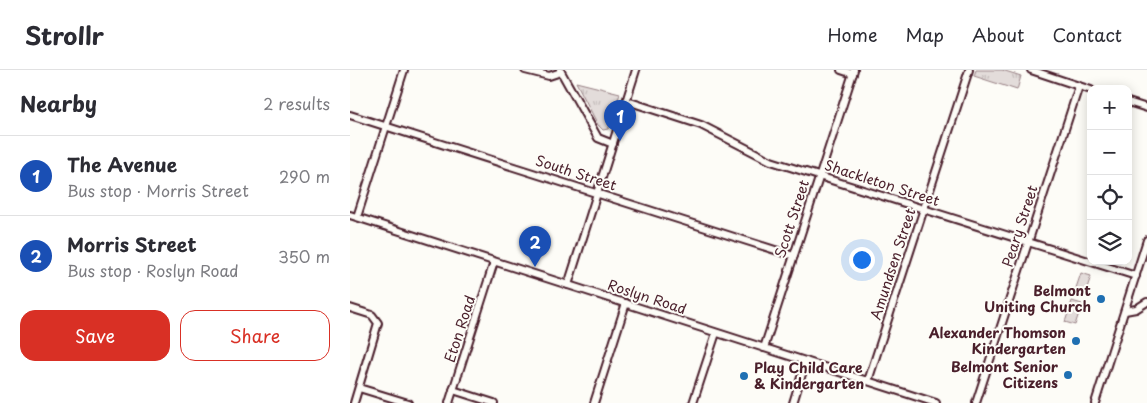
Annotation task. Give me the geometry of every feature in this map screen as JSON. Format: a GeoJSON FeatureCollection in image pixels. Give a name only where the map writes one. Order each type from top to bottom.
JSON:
{"type":"FeatureCollection","features":[{"type":"Feature","properties":{"kind":"street"},"geometry":{"type":"LineString","coordinates":[[353,216],[404,70]]}},
{"type":"Feature","properties":{"kind":"street"},"geometry":{"type":"LineString","coordinates":[[525,70],[549,76],[560,71],[598,138],[613,144]]}},
{"type":"Feature","properties":{"kind":"street"},"geometry":{"type":"LineString","coordinates":[[568,285],[636,70]]}},
{"type":"Feature","properties":{"kind":"street"},"geometry":{"type":"LineString","coordinates":[[841,70],[853,72]]}},
{"type":"Feature","properties":{"kind":"street","name":"Amundsen Street"},"geometry":{"type":"LineString","coordinates":[[868,381],[969,70]]}},
{"type":"Feature","properties":{"kind":"street"},"geometry":{"type":"LineString","coordinates":[[1031,70],[1087,89]]}},
{"type":"Feature","properties":{"kind":"street","name":"Scott Street"},"geometry":{"type":"LineString","coordinates":[[764,348],[853,72]]}},
{"type":"Feature","properties":{"kind":"street","name":"Peary Street"},"geometry":{"type":"LineString","coordinates":[[976,403],[1079,86]]}},
{"type":"Feature","properties":{"kind":"street","name":"Shackleton Street"},"geometry":{"type":"LineString","coordinates":[[626,101],[700,124],[763,158],[1136,276]]}},
{"type":"Feature","properties":{"kind":"street"},"geometry":{"type":"LineString","coordinates":[[1132,103],[1147,108]]}},
{"type":"Feature","properties":{"kind":"street","name":"South Street"},"geometry":{"type":"LineString","coordinates":[[350,114],[794,256]]}},
{"type":"Feature","properties":{"kind":"street","name":"Roslyn Road"},"geometry":{"type":"LineString","coordinates":[[353,216],[936,403]]}},
{"type":"Feature","properties":{"kind":"street"},"geometry":{"type":"LineString","coordinates":[[1096,403],[1147,240]]}},
{"type":"Feature","properties":{"kind":"street","name":"Eton Road"},"geometry":{"type":"LineString","coordinates":[[449,403],[494,262]]}},
{"type":"Feature","properties":{"kind":"street"},"geometry":{"type":"LineString","coordinates":[[1128,301],[1145,304]]}},
{"type":"Feature","properties":{"kind":"street"},"geometry":{"type":"LineString","coordinates":[[594,403],[626,303]]}},
{"type":"Feature","properties":{"kind":"street"},"geometry":{"type":"LineString","coordinates":[[1125,311],[1145,304]]}},
{"type":"Feature","properties":{"kind":"street"},"geometry":{"type":"LineString","coordinates":[[350,308],[372,315],[378,320],[378,327],[354,403]]}},
{"type":"Feature","properties":{"kind":"street"},"geometry":{"type":"LineString","coordinates":[[693,403],[716,333]]}},
{"type":"Feature","properties":{"kind":"street"},"geometry":{"type":"LineString","coordinates":[[793,403],[806,361]]}},
{"type":"Feature","properties":{"kind":"street"},"geometry":{"type":"LineString","coordinates":[[359,388],[408,403]]}},
{"type":"Feature","properties":{"kind":"street"},"geometry":{"type":"LineString","coordinates":[[453,390],[494,403]]}},
{"type":"Feature","properties":{"kind":"green space"},"geometry":{"type":"Polygon","coordinates":[[[976,70],[1002,70],[1021,76],[1017,90],[974,76],[976,70]]]}},
{"type":"Feature","properties":{"kind":"green space"},"geometry":{"type":"Polygon","coordinates":[[[576,82],[620,93],[612,122],[608,129],[603,130],[598,125],[576,82]]]}},
{"type":"Feature","properties":{"kind":"green space"},"geometry":{"type":"Polygon","coordinates":[[[1081,273],[1091,276],[1084,297],[1074,294],[1081,273]]]}},
{"type":"Feature","properties":{"kind":"green space"},"geometry":{"type":"Polygon","coordinates":[[[1072,301],[1082,304],[1075,325],[1065,322],[1072,301]]]}},
{"type":"Feature","properties":{"kind":"place","name":"The Avenue"},"geometry":{"type":"Point","coordinates":[620,141]}},
{"type":"Feature","properties":{"kind":"place","name":"Morris Street"},"geometry":{"type":"Point","coordinates":[535,267]}},
{"type":"Feature","properties":{"kind":"place","name":"Belmont Uniting Church"},"geometry":{"type":"Point","coordinates":[1101,299]}},
{"type":"Feature","properties":{"kind":"place","name":"Alexander Thomson Kindergarten"},"geometry":{"type":"Point","coordinates":[1076,341]}},
{"type":"Feature","properties":{"kind":"place","name":"Belmont Senior Citizens"},"geometry":{"type":"Point","coordinates":[1068,375]}},
{"type":"Feature","properties":{"kind":"place","name":"Play Child Care & Kindergarten"},"geometry":{"type":"Point","coordinates":[744,376]}}]}
